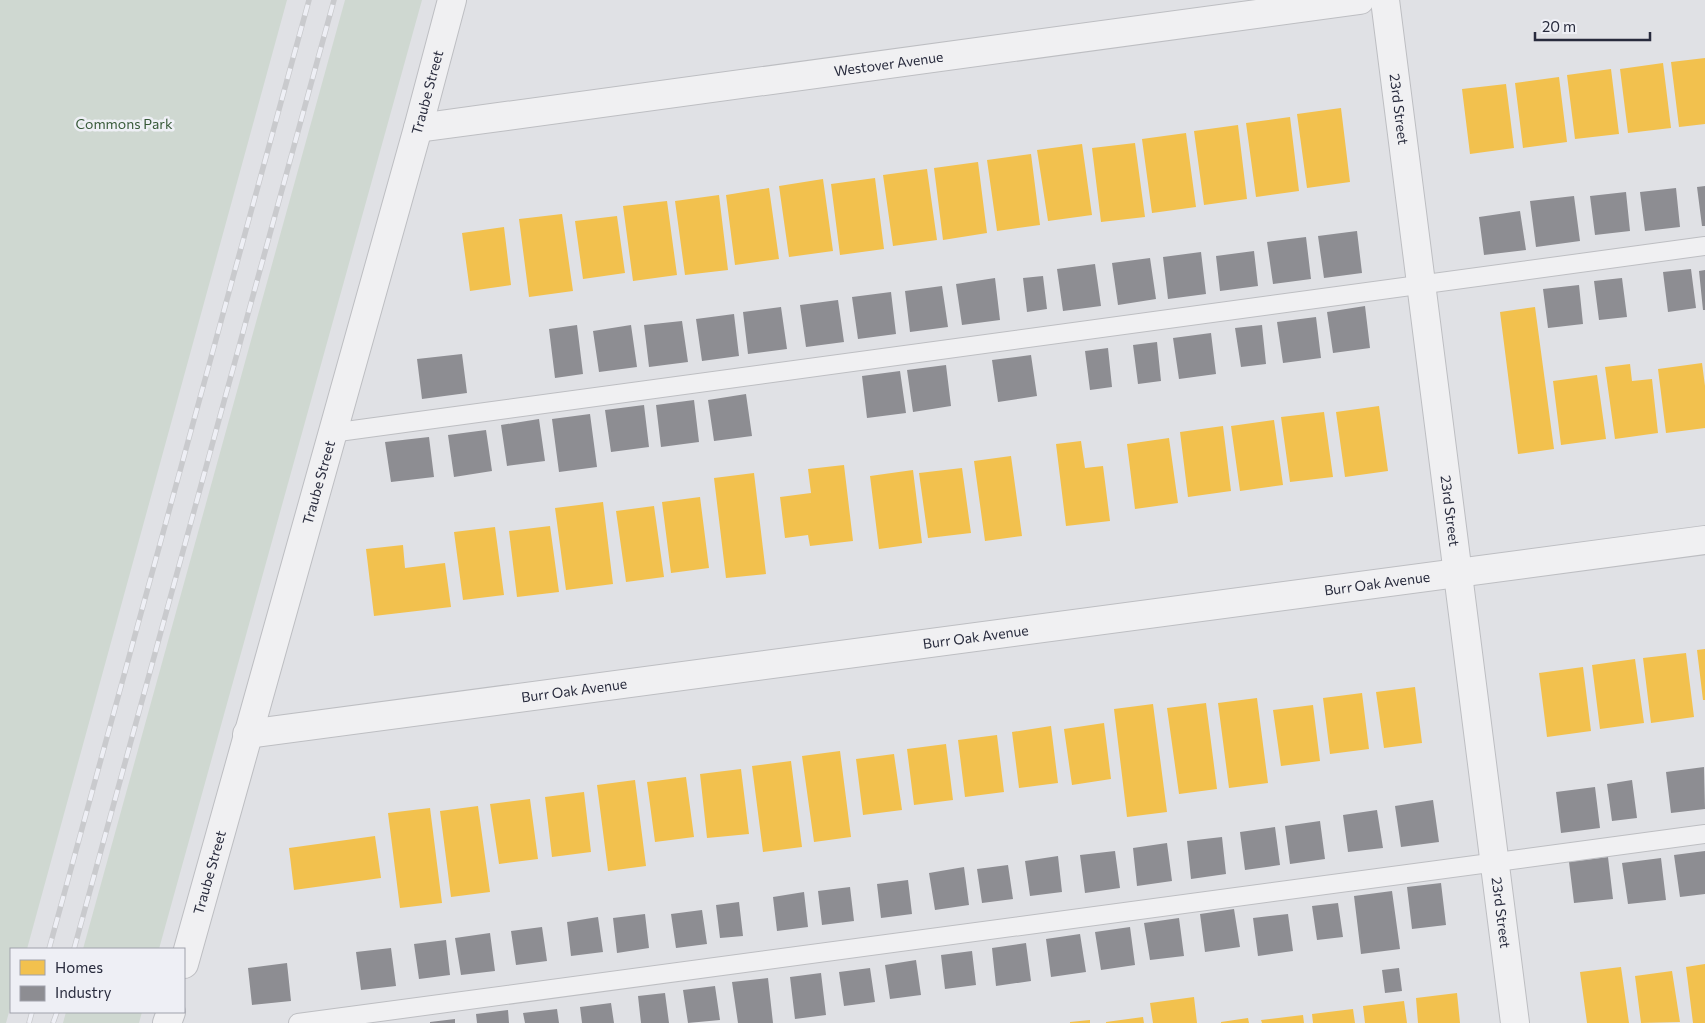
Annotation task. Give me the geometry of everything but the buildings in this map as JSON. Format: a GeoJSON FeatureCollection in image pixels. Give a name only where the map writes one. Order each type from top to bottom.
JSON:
{"type":"FeatureCollection","features":[{"type":"Feature","properties":{"kind":"street","name":"Traube Street"},"geometry":{"type":"LineString","coordinates":[[185,960],[331,433],[418,128],[452,0]]}},
{"type":"Feature","properties":{"kind":"street","name":"Westover Avenue"},"geometry":{"type":"LineString","coordinates":[[418,128],[1360,0]]}},
{"type":"Feature","properties":{"kind":"street","name":"23rd Street"},"geometry":{"type":"LineString","coordinates":[[1385,0],[1515,1023]]}},
{"type":"Feature","properties":{"kind":"street","name":"Burr Oak Avenue"},"geometry":{"type":"LineString","coordinates":[[247,734],[1705,540]]}},
{"type":"Feature","properties":{"kind":"lane"},"geometry":{"type":"LineString","coordinates":[[331,433],[1705,246]]}},
{"type":"Feature","properties":{"kind":"lane"},"geometry":{"type":"LineString","coordinates":[[298,1023],[1705,834]]}},
{"type":"Feature","properties":{"kind":"green space","name":"Commons Park"},"geometry":{"type":"Polygon","coordinates":[[[0,0],[287,0],[27,948],[10,948],[10,1009],[6,1023],[0,1023],[0,0]]]}},
{"type":"Feature","properties":{"kind":"green space"},"geometry":{"type":"Polygon","coordinates":[[[345,0],[422,0],[159,948],[83,948],[345,0]]]}},
{"type":"Feature","properties":{"kind":"green space"},"geometry":{"type":"Polygon","coordinates":[[[66,1013],[142,1013],[139,1023],[63,1023],[66,1013]]]}},
{"type":"Feature","properties":{"kind":"railway"},"geometry":{"type":"LineString","coordinates":[[49,948],[309,0]]}},
{"type":"Feature","properties":{"kind":"railway"},"geometry":{"type":"LineString","coordinates":[[74,948],[334,0]]}},
{"type":"Feature","properties":{"kind":"railway"},"geometry":{"type":"LineString","coordinates":[[29,1023],[32,1013]]}},
{"type":"Feature","properties":{"kind":"railway"},"geometry":{"type":"LineString","coordinates":[[53,1023],[57,1013]]}}]}
